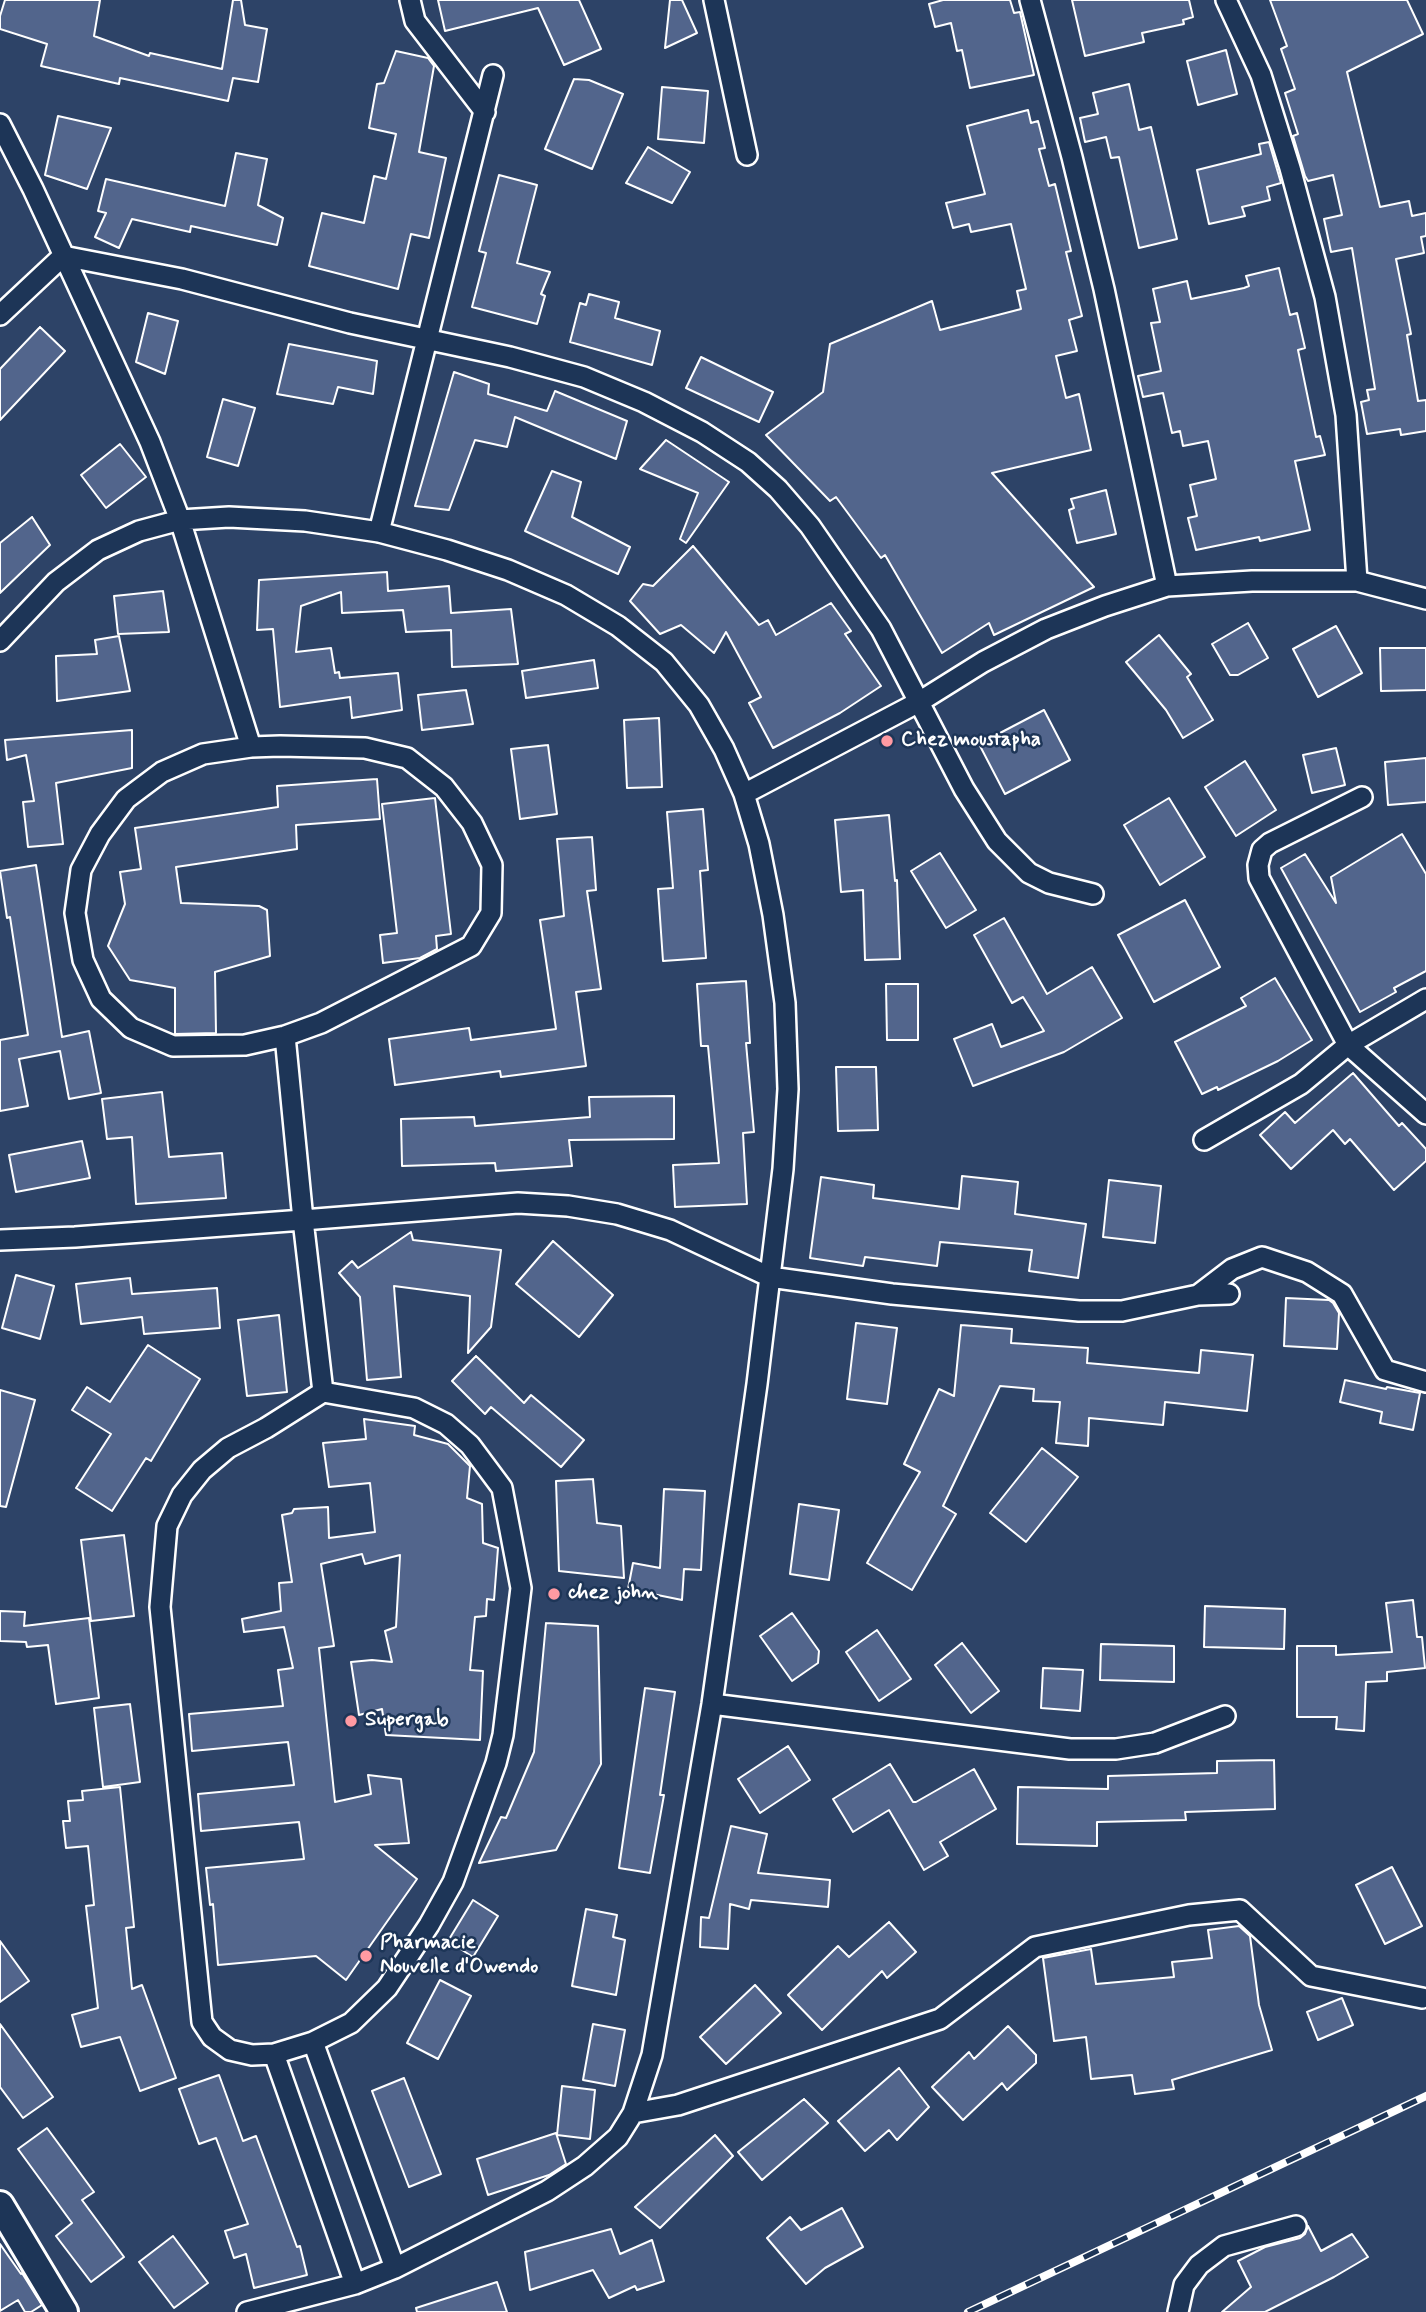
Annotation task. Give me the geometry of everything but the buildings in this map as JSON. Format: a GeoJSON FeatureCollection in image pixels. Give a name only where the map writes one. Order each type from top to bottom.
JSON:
{"type":"FeatureCollection","features":[{"type":"Feature","properties":{"kind":"street"},"geometry":{"type":"LineString","coordinates":[[410,0],[415,21],[485,112]]}},
{"type":"Feature","properties":{"kind":"street"},"geometry":{"type":"LineString","coordinates":[[714,0],[747,155]]}},
{"type":"Feature","properties":{"kind":"street"},"geometry":{"type":"LineString","coordinates":[[1030,0],[1104,289],[1167,586]]}},
{"type":"Feature","properties":{"kind":"street"},"geometry":{"type":"LineString","coordinates":[[1226,0],[1261,75],[1290,168],[1325,297],[1346,415],[1357,581]]}},
{"type":"Feature","properties":{"kind":"street"},"geometry":{"type":"LineString","coordinates":[[379,532],[493,75]]}},
{"type":"Feature","properties":{"kind":"street"},"geometry":{"type":"LineString","coordinates":[[0,124],[139,419],[180,520],[251,747]]}},
{"type":"Feature","properties":{"kind":"street"},"geometry":{"type":"LineString","coordinates":[[63,256],[182,279],[350,323],[510,357],[584,377],[643,402],[702,432],[748,462],[778,489],[810,526],[881,629],[964,789],[997,841],[1029,873],[1060,887],[1093,894]]}},
{"type":"Feature","properties":{"kind":"street"},"geometry":{"type":"LineString","coordinates":[[0,315],[63,256]]}},
{"type":"Feature","properties":{"kind":"street"},"geometry":{"type":"LineString","coordinates":[[0,641],[56,582],[98,550],[139,531],[180,520],[229,517],[305,521],[379,532],[508,569],[566,595],[618,626],[663,662],[699,705],[724,749],[744,794],[759,844],[773,915],[785,1003],[788,1088],[783,1169],[712,1704],[652,2055],[633,2113],[618,2137],[585,2166],[547,2191],[395,2268],[355,2284],[247,2312]]}},
{"type":"Feature","properties":{"kind":"street"},"geometry":{"type":"LineString","coordinates":[[744,794],[919,702],[1046,628],[1167,586],[1252,581],[1357,581],[1426,599]]}},
{"type":"Feature","properties":{"kind":"street"},"geometry":{"type":"LineString","coordinates":[[251,747],[365,748],[407,758],[444,787],[472,823],[492,865],[491,913],[471,946],[321,1023],[285,1036],[245,1045],[173,1046],[131,1028],[102,999],[83,960],[75,914],[81,870],[100,834],[125,799],[162,772],[204,754],[251,747]]}},
{"type":"Feature","properties":{"kind":"street"},"geometry":{"type":"LineString","coordinates":[[1362,797],[1270,843],[1262,850],[1258,865],[1259,878],[1348,1045],[1426,1114]]}},
{"type":"Feature","properties":{"kind":"street"},"geometry":{"type":"LineString","coordinates":[[1204,1140],[1301,1084],[1348,1045],[1426,999]]}},
{"type":"Feature","properties":{"kind":"street"},"geometry":{"type":"LineString","coordinates":[[285,1036],[323,1392]]}},
{"type":"Feature","properties":{"kind":"street"},"geometry":{"type":"LineString","coordinates":[[0,1240],[88,1236],[518,1203],[569,1206],[617,1214],[670,1230],[770,1277],[892,1294],[1079,1311],[1122,1311],[1198,1296],[1229,1294]]}},
{"type":"Feature","properties":{"kind":"street"},"geometry":{"type":"LineString","coordinates":[[1198,1296],[1232,1269],[1262,1256],[1307,1272],[1342,1294],[1385,1370],[1426,1382]]}},
{"type":"Feature","properties":{"kind":"street"},"geometry":{"type":"LineString","coordinates":[[323,1392],[414,1408],[446,1424],[470,1445],[502,1488],[521,1588],[503,1735],[453,1882],[429,1925],[387,1988],[351,2023],[313,2042],[274,2054],[252,2055],[230,2050],[212,2037],[202,2022],[160,1607],[167,1526],[182,1495],[202,1470],[228,1448],[323,1392]]}},
{"type":"Feature","properties":{"kind":"street"},"geometry":{"type":"LineString","coordinates":[[712,1704],[1070,1749],[1116,1749],[1155,1742],[1225,1716]]}},
{"type":"Feature","properties":{"kind":"street"},"geometry":{"type":"LineString","coordinates":[[633,2113],[678,2105],[940,2018],[1035,1947],[1189,1915],[1240,1910],[1311,1976],[1422,1998]]}},
{"type":"Feature","properties":{"kind":"street"},"geometry":{"type":"LineString","coordinates":[[313,2042],[395,2268]]}},
{"type":"Feature","properties":{"kind":"street"},"geometry":{"type":"LineString","coordinates":[[274,2054],[355,2284]]}},
{"type":"Feature","properties":{"kind":"street"},"geometry":{"type":"LineString","coordinates":[[0,2205],[64,2312]]}},
{"type":"Feature","properties":{"kind":"street"},"geometry":{"type":"LineString","coordinates":[[1178,2312],[1184,2285],[1199,2265],[1224,2246],[1296,2226]]}},
{"type":"Feature","properties":{"kind":"railway"},"geometry":{"type":"LineString","coordinates":[[968,2312],[1426,2096]]}},
{"type":"Feature","properties":{"kind":"place","name":"Chez moustapha"},"geometry":{"type":"Point","coordinates":[887,741]}},
{"type":"Feature","properties":{"kind":"place","name":"chez john"},"geometry":{"type":"Point","coordinates":[554,1594]}},
{"type":"Feature","properties":{"kind":"place","name":"Supergab"},"geometry":{"type":"Point","coordinates":[351,1721]}},
{"type":"Feature","properties":{"kind":"place","name":"Pharmacie Nouvelle d'Owendo"},"geometry":{"type":"Point","coordinates":[366,1956]}}]}
